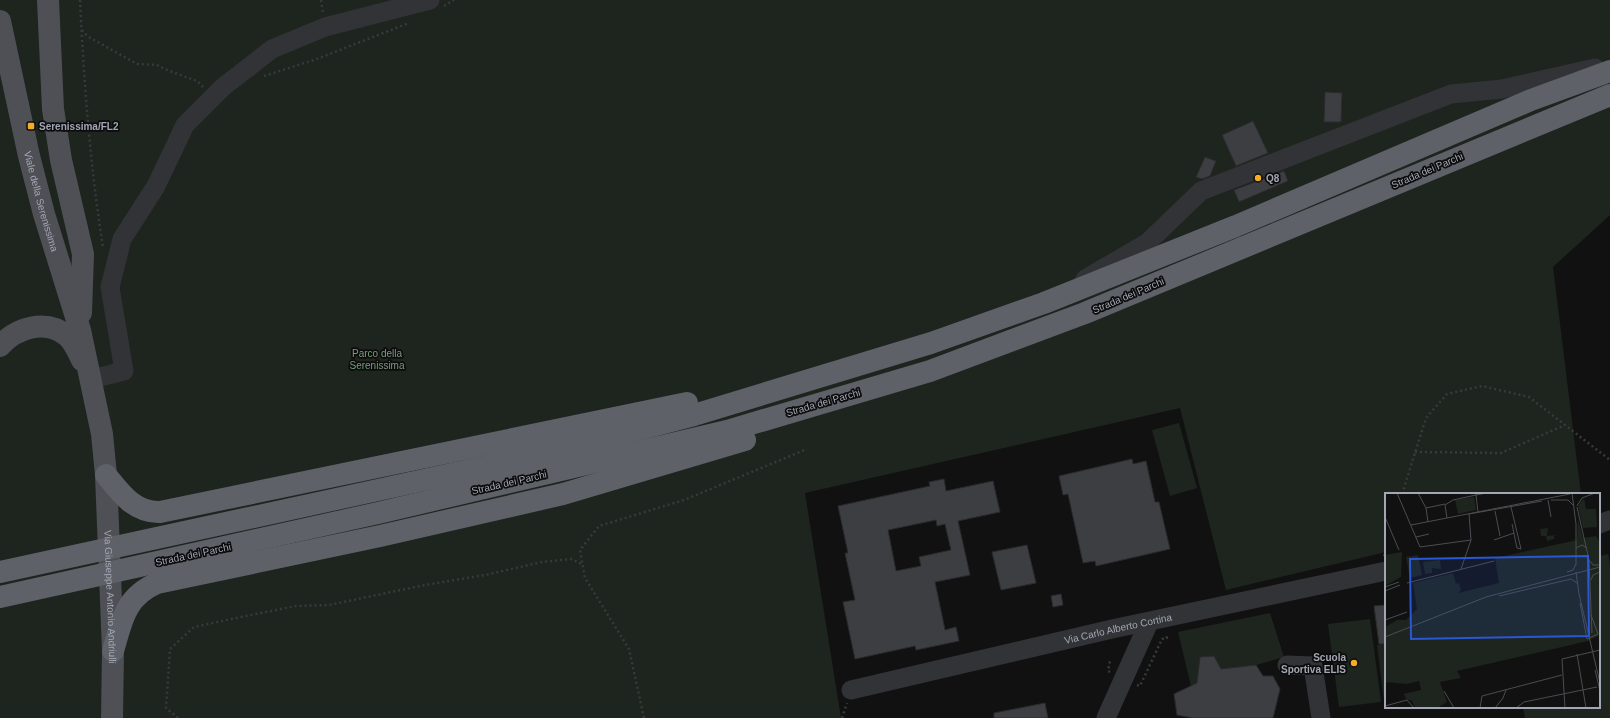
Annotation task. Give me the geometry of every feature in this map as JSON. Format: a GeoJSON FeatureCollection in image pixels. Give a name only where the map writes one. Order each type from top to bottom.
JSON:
{"type":"FeatureCollection","features":[{"type":"Feature","properties":{"kind":"highway","name":"Strada dei Parchi"},"geometry":{"type":"LineString","coordinates":[[0,572],[560,450],[694,415],[931,343],[1044,303],[1236,226],[1531,100],[1610,71]]}},
{"type":"Feature","properties":{"kind":"highway","name":"Strada dei Parchi"},"geometry":{"type":"LineString","coordinates":[[0,597],[378,513],[727,431],[930,371],[1085,313],[1610,95]]}},
{"type":"Feature","properties":{"kind":"highway"},"geometry":{"type":"LineString","coordinates":[[113,651],[129,604],[145,588],[157,583],[380,536],[563,494],[731,445],[836,411],[930,371]]}},
{"type":"Feature","properties":{"kind":"highway"},"geometry":{"type":"LineString","coordinates":[[106,475],[132,504],[149,512],[160,512],[538,433],[822,376]]}},
{"type":"Feature","properties":{"kind":"main road"},"geometry":{"type":"LineString","coordinates":[[48,0],[53,110],[61,160],[83,254],[80,330]]}},
{"type":"Feature","properties":{"kind":"main road","name":"Viale della Serenissima"},"geometry":{"type":"LineString","coordinates":[[0,24],[29,156],[44,214],[80,330],[92,379],[102,434],[106,475]]}},
{"type":"Feature","properties":{"kind":"main road","name":"Viale della Serenissima"},"geometry":{"type":"LineString","coordinates":[[0,346],[13,333],[25,328],[45,328],[56,330],[67,336],[74,344],[92,379]]}},
{"type":"Feature","properties":{"kind":"main road","name":"Via Giuseppe Antonio Andriulli"},"geometry":{"type":"LineString","coordinates":[[106,475],[113,651],[112,718]]}},
{"type":"Feature","properties":{"kind":"street"},"geometry":{"type":"LineString","coordinates":[[92,379],[124,371],[110,287],[122,239],[156,186],[185,125],[223,87],[272,50],[325,27],[436,4]]}},
{"type":"Feature","properties":{"kind":"street"},"geometry":{"type":"LineString","coordinates":[[1044,303],[1147,243],[1201,191],[1451,94],[1502,89],[1610,65]]}},
{"type":"Feature","properties":{"kind":"street","name":"Via Carlo Alberto Cortina"},"geometry":{"type":"LineString","coordinates":[[851,690],[1150,622],[1385,572]]}},
{"type":"Feature","properties":{"kind":"street"},"geometry":{"type":"LineString","coordinates":[[1106,718],[1150,622]]}},
{"type":"Feature","properties":{"kind":"street"},"geometry":{"type":"LineString","coordinates":[[1287,665],[1313,666],[1320,718]]}},
{"type":"Feature","properties":{"kind":"path"},"geometry":{"type":"LineString","coordinates":[[80,0],[89,142],[104,251]]}},
{"type":"Feature","properties":{"kind":"path"},"geometry":{"type":"LineString","coordinates":[[436,4],[454,0]]}},
{"type":"Feature","properties":{"kind":"path"},"geometry":{"type":"LineString","coordinates":[[261,77],[314,60],[415,20]]}},
{"type":"Feature","properties":{"kind":"path"},"geometry":{"type":"LineString","coordinates":[[81,30],[87,36],[137,64],[158,64],[167,70],[197,80],[213,97]]}},
{"type":"Feature","properties":{"kind":"path"},"geometry":{"type":"LineString","coordinates":[[1402,493],[1426,418],[1447,394],[1482,386],[1529,397],[1610,460]]}},
{"type":"Feature","properties":{"kind":"path"},"geometry":{"type":"LineString","coordinates":[[1415,452],[1502,453],[1565,425]]}},
{"type":"Feature","properties":{"kind":"path"},"geometry":{"type":"LineString","coordinates":[[644,718],[629,649],[585,578],[580,550],[599,526],[684,500],[807,449]]}},
{"type":"Feature","properties":{"kind":"path"},"geometry":{"type":"LineString","coordinates":[[178,718],[166,708],[170,649],[194,627],[296,606],[329,605],[425,585],[485,575],[542,562],[570,559],[582,564]]}},
{"type":"Feature","properties":{"kind":"path"},"geometry":{"type":"LineString","coordinates":[[1137,685],[1140,686],[1162,639],[1167,638],[1166,636]]}},
{"type":"Feature","properties":{"kind":"path"},"geometry":{"type":"LineString","coordinates":[[1110,661],[1108,671],[1110,672]]}},
{"type":"Feature","properties":{"kind":"green space","name":"Parco della Serenissima"},"geometry":{"type":"Polygon","coordinates":[[[0,0],[1610,0],[1610,215],[1553,267],[1581,493],[1385,493],[1385,552],[1226,590],[1180,408],[805,493],[841,718],[0,718],[0,0]]]}},
{"type":"Feature","properties":{"kind":"green space"},"geometry":{"type":"Polygon","coordinates":[[[1179,423],[1197,488],[1170,496],[1152,430],[1179,423]]]}},
{"type":"Feature","properties":{"kind":"green space"},"geometry":{"type":"Polygon","coordinates":[[[1608,554],[1610,564],[1610,718],[1525,718],[1523,708],[1600,708],[1600,556],[1608,554]]]}},
{"type":"Feature","properties":{"kind":"green space"},"geometry":{"type":"Polygon","coordinates":[[[1270,613],[1284,657],[1256,665],[1221,669],[1214,656],[1200,657],[1197,683],[1191,686],[1178,632],[1270,613]]]}},
{"type":"Feature","properties":{"kind":"green space","name":"Scuola Sportiva ELIS"},"geometry":{"type":"Polygon","coordinates":[[[1370,619],[1381,702],[1339,707],[1328,624],[1370,619]]]}},
{"type":"Feature","properties":{"kind":"green space"},"geometry":{"type":"Polygon","coordinates":[[[1385,644],[1385,701],[1384,701],[1377,645],[1385,644]]]}},
{"type":"Feature","properties":{"kind":"building"},"geometry":{"type":"Polygon","coordinates":[[[1325,92],[1342,93],[1341,122],[1324,122],[1325,92]]]}},
{"type":"Feature","properties":{"kind":"building"},"geometry":{"type":"Polygon","coordinates":[[[1253,121],[1268,153],[1236,166],[1222,135],[1253,121]]]}},
{"type":"Feature","properties":{"kind":"building"},"geometry":{"type":"Polygon","coordinates":[[[1205,157],[1216,161],[1210,176],[1202,179],[1196,177],[1205,157]]]}},
{"type":"Feature","properties":{"kind":"building"},"geometry":{"type":"Polygon","coordinates":[[[1284,171],[1288,181],[1239,202],[1234,190],[1284,171]]]}},
{"type":"Feature","properties":{"kind":"building"},"geometry":{"type":"Polygon","coordinates":[[[1132,459],[1133,464],[1146,461],[1155,502],[1159,502],[1170,549],[1096,566],[1095,561],[1083,563],[1068,494],[1063,495],[1059,476],[1132,459]]]}},
{"type":"Feature","properties":{"kind":"building"},"geometry":{"type":"Polygon","coordinates":[[[944,479],[946,491],[993,481],[1000,512],[958,521],[970,575],[935,582],[945,630],[956,627],[959,641],[916,650],[915,646],[855,659],[843,602],[855,600],[845,553],[848,553],[838,506],[930,486],[929,482],[944,479]],[[936,520],[888,530],[896,571],[921,566],[919,557],[951,550],[945,524],[937,526],[936,520]]]}},
{"type":"Feature","properties":{"kind":"building"},"geometry":{"type":"Polygon","coordinates":[[[1027,545],[1036,583],[1001,590],[992,552],[1027,545]]]}},
{"type":"Feature","properties":{"kind":"building"},"geometry":{"type":"Polygon","coordinates":[[[1061,594],[1063,605],[1053,607],[1051,596],[1061,594]]]}},
{"type":"Feature","properties":{"kind":"building"},"geometry":{"type":"Polygon","coordinates":[[[1385,605],[1385,644],[1379,644],[1374,606],[1385,605]]]}},
{"type":"Feature","properties":{"kind":"building"},"geometry":{"type":"Polygon","coordinates":[[[1214,656],[1221,669],[1256,665],[1263,676],[1273,676],[1280,689],[1273,718],[1193,718],[1177,715],[1174,694],[1197,683],[1200,657],[1214,656]]]}},
{"type":"Feature","properties":{"kind":"building"},"geometry":{"type":"Polygon","coordinates":[[[1045,703],[1048,718],[994,718],[994,713],[1045,703]]]}},
{"type":"Feature","properties":{"kind":"place","name":"Serenissima/FL2"},"geometry":{"type":"Point","coordinates":[31,126]}},
{"type":"Feature","properties":{"kind":"place","name":"Q8"},"geometry":{"type":"Point","coordinates":[1258,178]}},
{"type":"Feature","properties":{"kind":"place","name":"Scuola Sportiva ELIS"},"geometry":{"type":"Point","coordinates":[1354,663]}}]}
